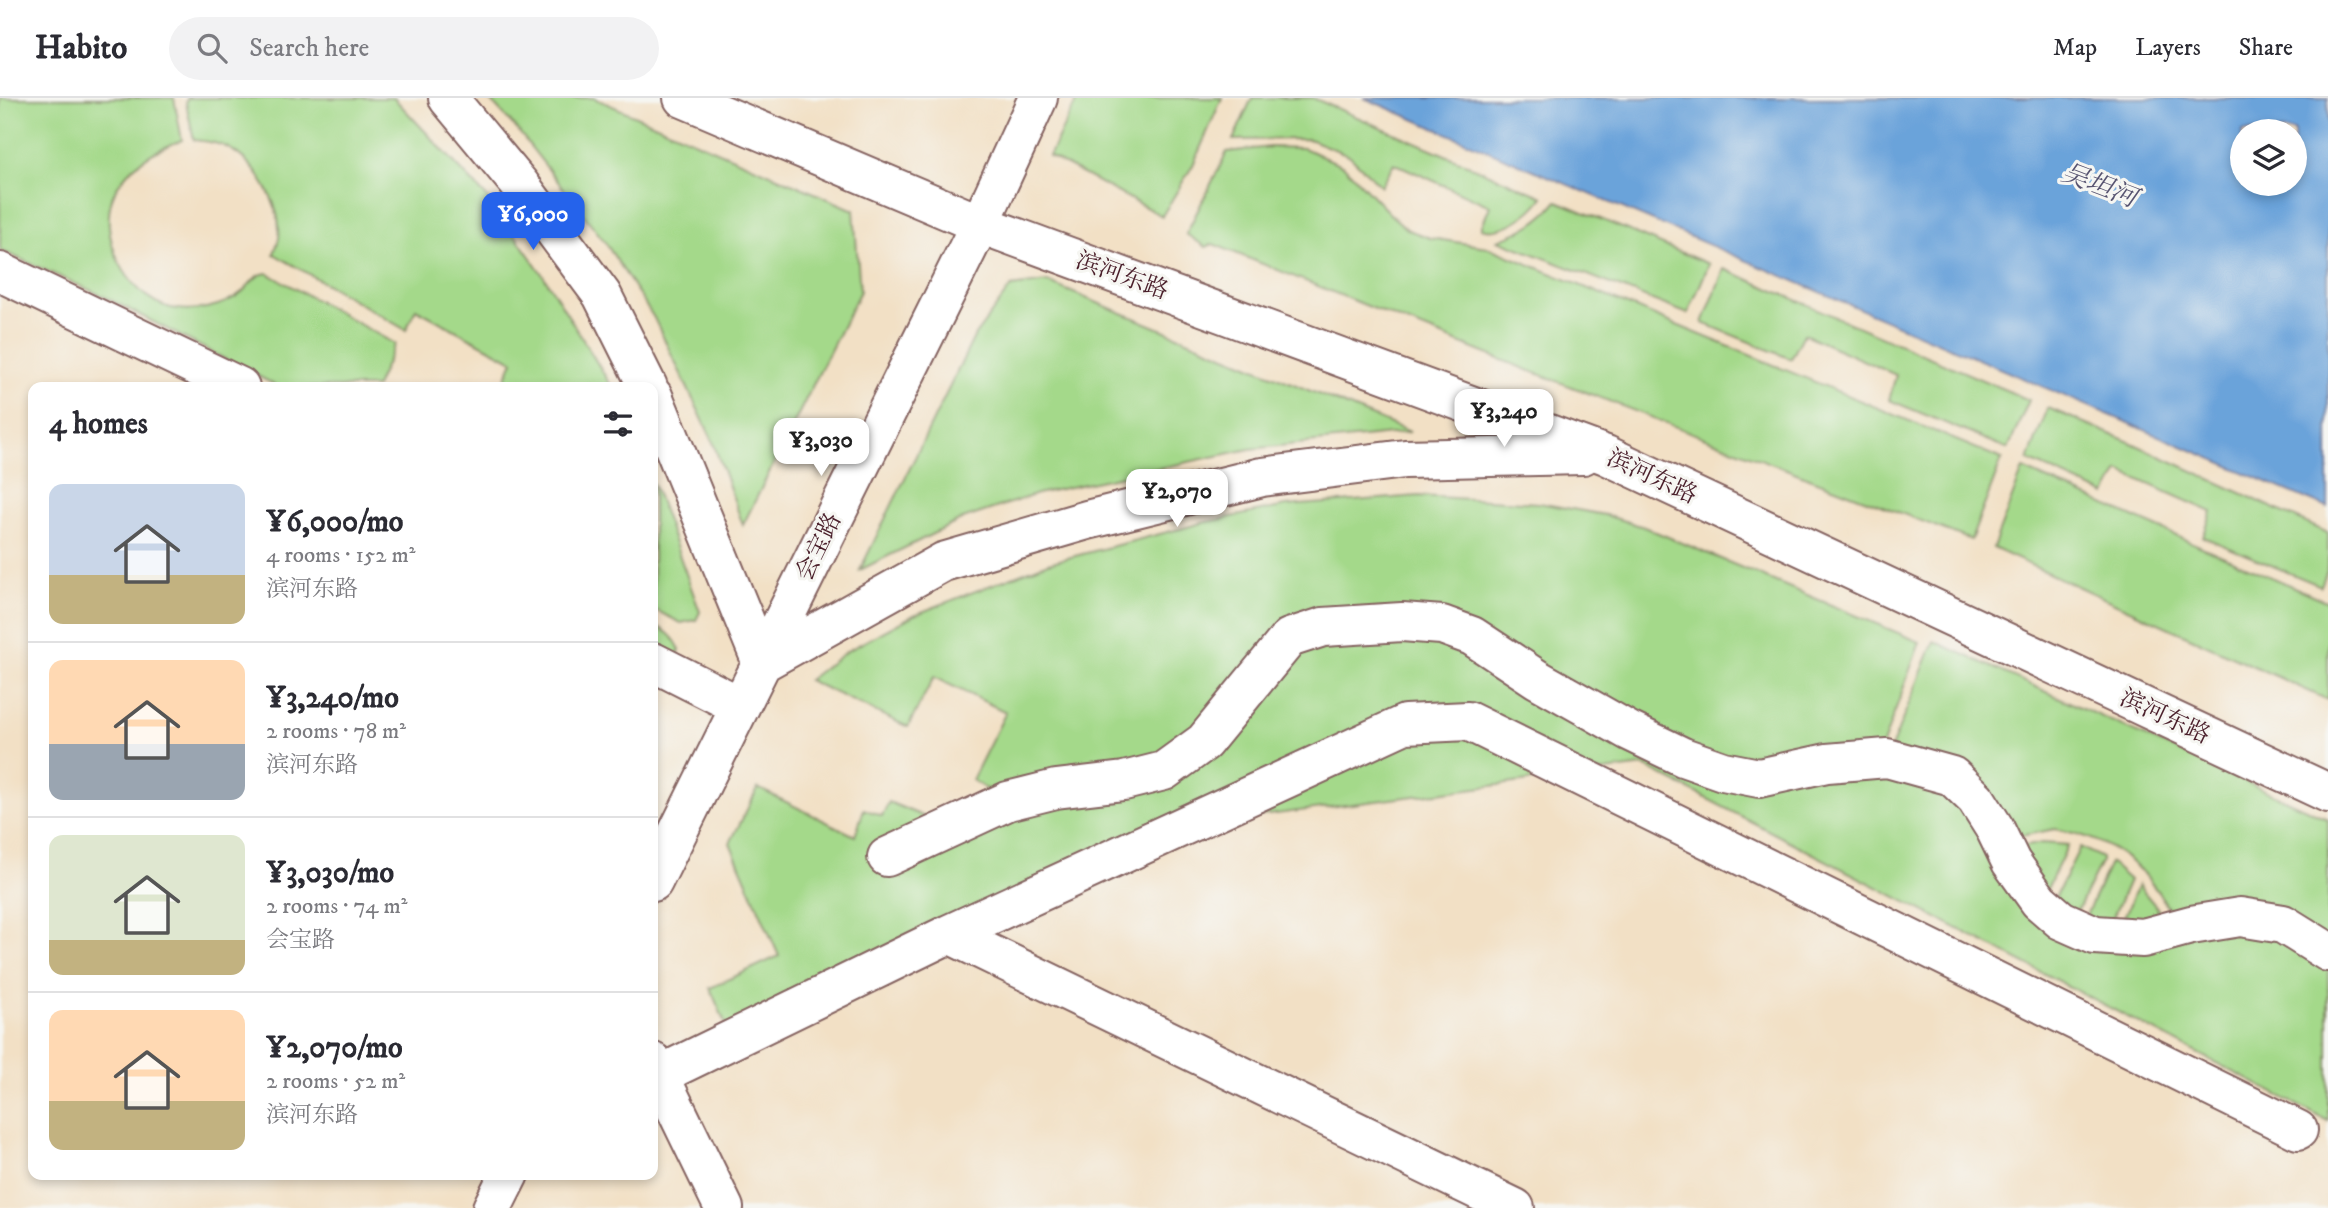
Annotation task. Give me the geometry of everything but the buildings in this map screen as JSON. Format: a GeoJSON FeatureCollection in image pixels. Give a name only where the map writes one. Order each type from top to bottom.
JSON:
{"type":"FeatureCollection","features":[{"type":"Feature","properties":{"kind":"main road"},"geometry":{"type":"LineString","coordinates":[[448,98],[521,186],[602,295],[646,382]]}},
{"type":"Feature","properties":{"kind":"main road","name":"滨河东路"},"geometry":{"type":"LineString","coordinates":[[683,98],[980,224],[1606,455],[2328,793]]}},
{"type":"Feature","properties":{"kind":"main road","name":"会宝路"},"geometry":{"type":"LineString","coordinates":[[658,872],[980,224],[1038,98]]}},
{"type":"Feature","properties":{"kind":"main road"},"geometry":{"type":"LineString","coordinates":[[0,272],[230,382]]}},
{"type":"Feature","properties":{"kind":"main road"},"geometry":{"type":"LineString","coordinates":[[658,408],[762,663],[943,562],[1101,517],[1262,477],[1392,460],[1606,455]]}},
{"type":"Feature","properties":{"kind":"main road"},"geometry":{"type":"LineString","coordinates":[[887,857],[1008,801],[1056,789],[1124,781],[1164,771],[1204,742],[1289,638],[1323,627],[1402,622],[1442,625],[1472,636],[1537,679],[1629,731],[1684,757],[1723,771],[1759,778],[1828,763],[1887,758],[1952,776],[1976,799],[2011,862],[2039,901],[2061,919],[2095,935],[2143,938],[2191,925],[2240,917],[2283,924],[2328,952]]}},
{"type":"Feature","properties":{"kind":"main road"},"geometry":{"type":"LineString","coordinates":[[658,665],[740,706]]}},
{"type":"Feature","properties":{"kind":"main road"},"geometry":{"type":"LineString","coordinates":[[658,1067],[1405,724],[1468,721],[2298,1130]]}},
{"type":"Feature","properties":{"kind":"main road"},"geometry":{"type":"LineString","coordinates":[[949,934],[1515,1208]]}},
{"type":"Feature","properties":{"kind":"main road"},"geometry":{"type":"LineString","coordinates":[[658,1072],[724,1208]]}},
{"type":"Feature","properties":{"kind":"main road"},"geometry":{"type":"LineString","coordinates":[[492,1208],[506,1180]]}},
{"type":"Feature","properties":{"kind":"green space"},"geometry":{"type":"Polygon","coordinates":[[[0,98],[174,98],[182,140],[162,148],[135,166],[115,191],[110,208],[112,244],[128,277],[140,291],[155,302],[171,308],[208,308],[227,302],[242,292],[256,277],[267,273],[395,344],[378,382],[269,382],[103,296],[0,250],[0,98]]]}},
{"type":"Feature","properties":{"kind":"green space"},"geometry":{"type":"Polygon","coordinates":[[[187,98],[394,98],[493,204],[545,278],[609,382],[504,382],[513,361],[416,309],[406,330],[274,254],[279,238],[279,225],[265,185],[247,162],[226,147],[194,140],[187,98]]]}},
{"type":"Feature","properties":{"kind":"green space"},"geometry":{"type":"Polygon","coordinates":[[[488,98],[594,98],[854,210],[860,291],[743,525],[711,437],[654,318],[605,242],[516,128],[488,98]]]}},
{"type":"Feature","properties":{"kind":"green space"},"geometry":{"type":"Polygon","coordinates":[[[1078,98],[1222,98],[1193,165],[1162,216],[1049,156],[1078,98]]]}},
{"type":"Feature","properties":{"kind":"green space"},"geometry":{"type":"Polygon","coordinates":[[[1252,98],[1313,98],[1543,197],[1516,222],[1498,229],[1481,228],[1490,206],[1394,163],[1381,186],[1349,155],[1309,139],[1233,140],[1252,98]]]}},
{"type":"Feature","properties":{"kind":"green space"},"geometry":{"type":"Polygon","coordinates":[[[1270,147],[1304,148],[1344,166],[1408,230],[1430,238],[1487,247],[2002,459],[1971,540],[1494,357],[1213,244],[1206,247],[1186,234],[1227,152],[1270,147]]]}},
{"type":"Feature","properties":{"kind":"green space"},"geometry":{"type":"Polygon","coordinates":[[[1557,201],[1709,264],[1688,314],[1498,240],[1530,225],[1557,201]]]}},
{"type":"Feature","properties":{"kind":"green space"},"geometry":{"type":"Polygon","coordinates":[[[1724,269],[2029,400],[2008,449],[1889,400],[1896,375],[1804,334],[1791,359],[1703,323],[1724,269]]]}},
{"type":"Feature","properties":{"kind":"green space"},"geometry":{"type":"Polygon","coordinates":[[[1047,282],[1410,432],[1250,449],[1037,494],[963,519],[860,570],[975,335],[1011,287],[1047,282]]]}},
{"type":"Feature","properties":{"kind":"green space"},"geometry":{"type":"Polygon","coordinates":[[[2048,408],[2132,443],[2328,533],[2328,568],[2321,586],[2203,537],[2212,512],[2119,471],[2106,495],[2028,460],[2048,408]]]}},
{"type":"Feature","properties":{"kind":"green space"},"geometry":{"type":"Polygon","coordinates":[[[2023,469],[2328,602],[2328,700],[1993,548],[2023,469]]]}},
{"type":"Feature","properties":{"kind":"green space"},"geometry":{"type":"Polygon","coordinates":[[[1419,496],[1539,503],[1605,515],[1644,527],[1920,642],[1878,758],[1887,758],[1934,641],[2328,819],[2328,1121],[1644,766],[1206,823],[738,1053],[710,988],[779,956],[730,843],[758,788],[855,836],[864,809],[882,816],[889,802],[932,820],[987,790],[972,780],[1006,712],[934,677],[908,727],[808,680],[847,651],[914,615],[1048,563],[1206,522],[1286,506],[1419,496]],[[2055,829],[2001,840],[2039,901],[2143,938],[2179,927],[2156,890],[2130,861],[2115,850],[2078,834],[2055,829]]]}},
{"type":"Feature","properties":{"kind":"green space"},"geometry":{"type":"Polygon","coordinates":[[[658,497],[700,612],[696,620],[681,623],[658,612],[658,497]]]}},
{"type":"Feature","properties":{"kind":"green space"},"geometry":{"type":"Polygon","coordinates":[[[658,627],[678,645],[680,650],[674,663],[658,655],[658,627]]]}},
{"type":"Feature","properties":{"kind":"green space"},"geometry":{"type":"Polygon","coordinates":[[[2042,843],[2068,845],[2045,893],[2013,849],[2042,843]]]}},
{"type":"Feature","properties":{"kind":"green space"},"geometry":{"type":"Polygon","coordinates":[[[2080,847],[2102,858],[2102,861],[2074,917],[2053,902],[2080,847]]]}},
{"type":"Feature","properties":{"kind":"green space"},"geometry":{"type":"Polygon","coordinates":[[[2110,863],[2129,880],[2108,929],[2083,922],[2110,863]]]}},
{"type":"Feature","properties":{"kind":"green space"},"geometry":{"type":"Polygon","coordinates":[[[2138,885],[2159,910],[2167,926],[2118,931],[2138,885]]]}},
{"type":"Feature","properties":{"kind":"water","name":"吴坦河"},"geometry":{"type":"Polygon","coordinates":[[[1364,98],[2328,98],[2328,508],[1364,98]]]}}]}
